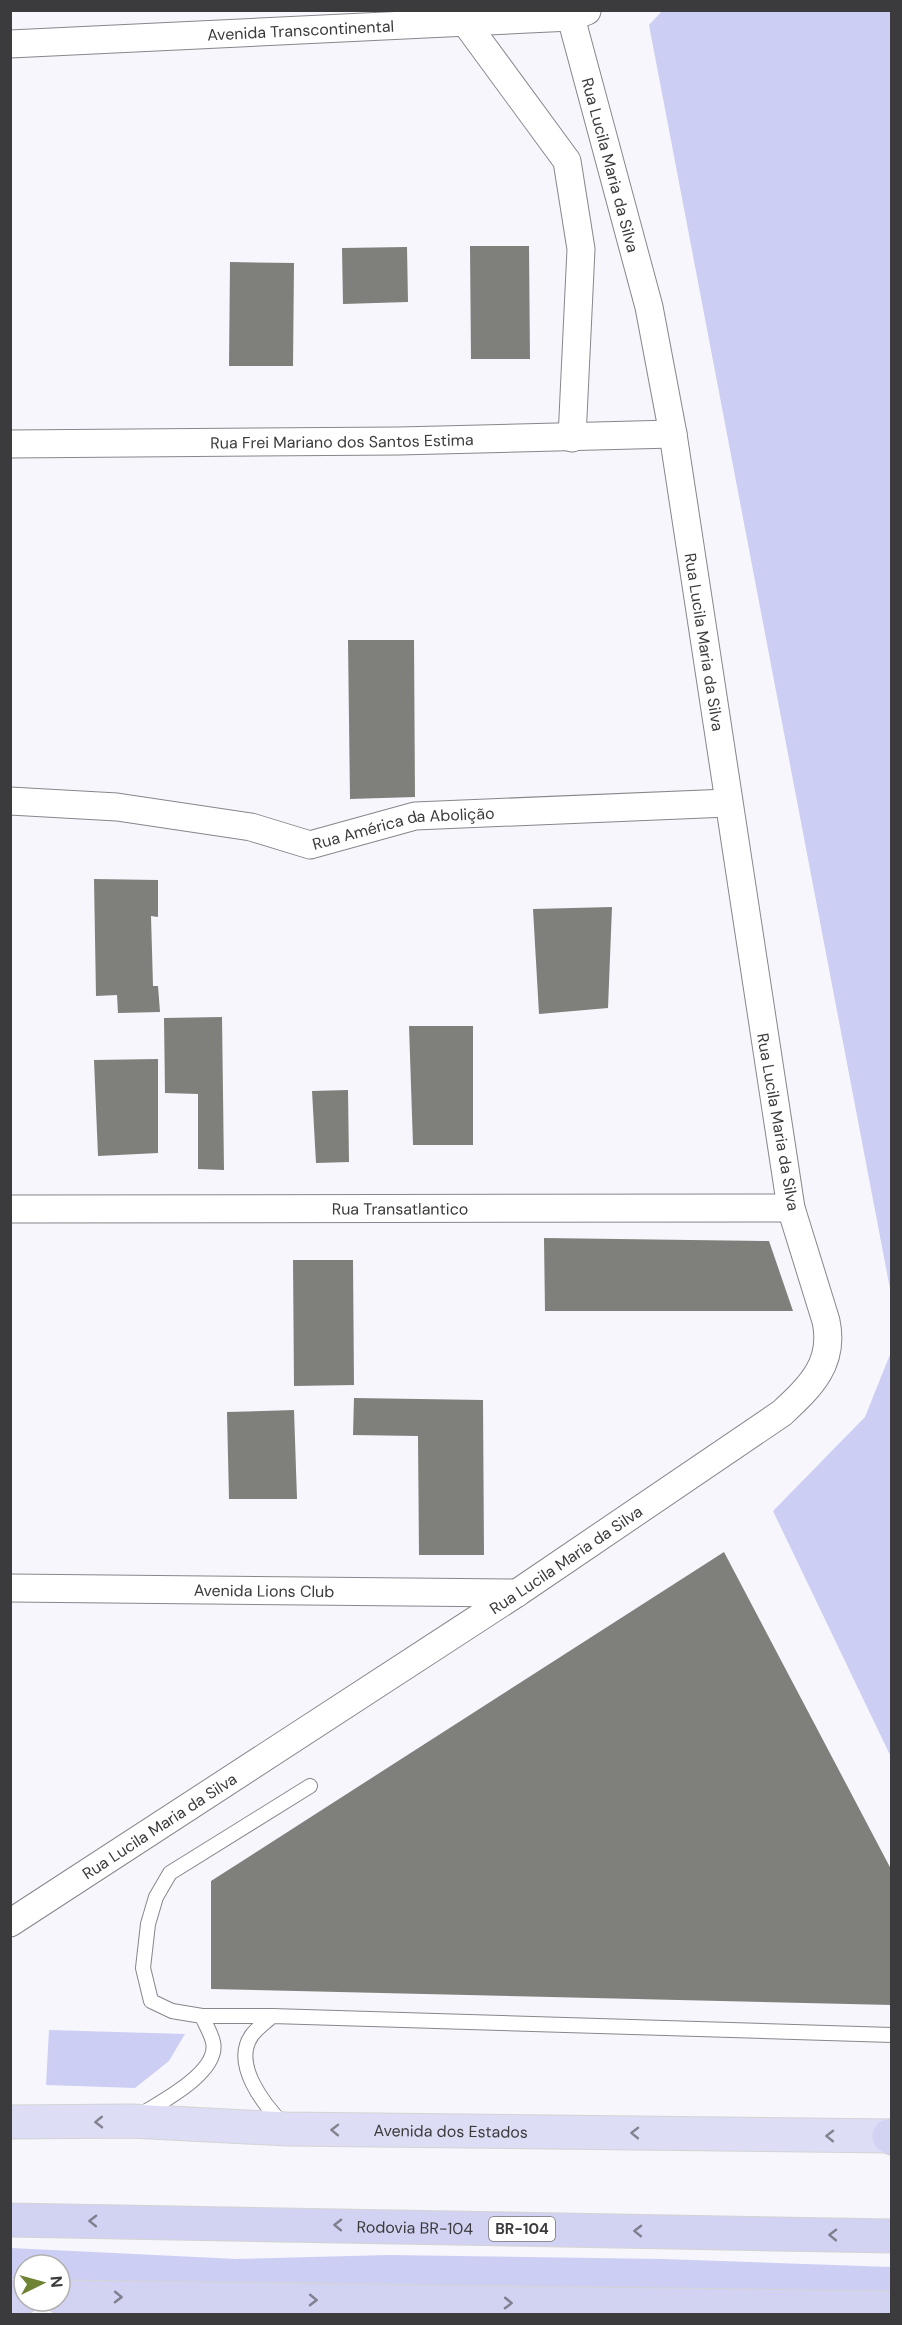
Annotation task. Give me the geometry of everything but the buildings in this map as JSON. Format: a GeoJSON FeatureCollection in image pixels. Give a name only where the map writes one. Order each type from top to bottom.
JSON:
{"type":"FeatureCollection","features":[{"type":"Feature","properties":{"kind":"highway","name":"Rodovia BR-104"},"geometry":{"type":"LineString","coordinates":[[10,2220],[891,2236]]}},
{"type":"Feature","properties":{"kind":"highway"},"geometry":{"type":"LineString","coordinates":[[72,2297],[891,2308]]}},
{"type":"Feature","properties":{"kind":"main road","name":"Avenida dos Estados"},"geometry":{"type":"LineString","coordinates":[[10,2122],[131,2121],[287,2129],[891,2137]]}},
{"type":"Feature","properties":{"kind":"street","name":"Avenida Transcontinental"},"geometry":{"type":"LineString","coordinates":[[10,44],[465,22],[576,13]]}},
{"type":"Feature","properties":{"kind":"street","name":"Rua Lucila Maria da Silva"},"geometry":{"type":"LineString","coordinates":[[10,1923],[516,1593],[782,1413],[818,1376],[828,1355],[829,1337],[791,1208],[673,434],[649,307],[576,13]]}},
{"type":"Feature","properties":{"kind":"street"},"geometry":{"type":"LineString","coordinates":[[465,22],[567,160],[581,249],[572,438]]}},
{"type":"Feature","properties":{"kind":"street","name":"Rua Frei Mariano dos Santos Estima"},"geometry":{"type":"LineString","coordinates":[[10,444],[572,438],[673,434]]}},
{"type":"Feature","properties":{"kind":"street","name":"Rua América da Abolição"},"geometry":{"type":"LineString","coordinates":[[10,801],[117,807],[251,827],[310,845],[415,816],[728,803]]}},
{"type":"Feature","properties":{"kind":"street","name":"Rua Transatlantico"},"geometry":{"type":"LineString","coordinates":[[10,1209],[791,1208]]}},
{"type":"Feature","properties":{"kind":"street","name":"Avenida Lions Club"},"geometry":{"type":"LineString","coordinates":[[10,1588],[516,1593]]}},
{"type":"Feature","properties":{"kind":"lane"},"geometry":{"type":"LineString","coordinates":[[310,1785],[170,1873],[156,1897],[148,1924],[143,1968],[151,2001],[172,2011],[202,2016],[272,2016],[891,2035]]}},
{"type":"Feature","properties":{"kind":"lane"},"geometry":{"type":"LineString","coordinates":[[131,2121],[192,2080],[213,2058],[214,2043],[202,2016]]}},
{"type":"Feature","properties":{"kind":"lane"},"geometry":{"type":"LineString","coordinates":[[272,2016],[250,2036],[246,2057],[255,2091],[287,2129]]}},
{"type":"Feature","properties":{"kind":"shaded area"},"geometry":{"type":"Polygon","coordinates":[[[663,10],[891,11],[891,1294],[649,25],[663,10]]]}},
{"type":"Feature","properties":{"kind":"shaded area"},"geometry":{"type":"Polygon","coordinates":[[[891,1352],[892,1757],[773,1511],[865,1417],[891,1352]]]}},
{"type":"Feature","properties":{"kind":"shaded area"},"geometry":{"type":"Polygon","coordinates":[[[49,2030],[185,2034],[169,2061],[135,2088],[46,2085],[49,2030]]]}},
{"type":"Feature","properties":{"kind":"shaded area"},"geometry":{"type":"Polygon","coordinates":[[[11,2248],[237,2259],[389,2255],[663,2259],[891,2267],[892,2291],[72,2280],[72,2253],[12,2253],[11,2279],[11,2248]]]}}]}
